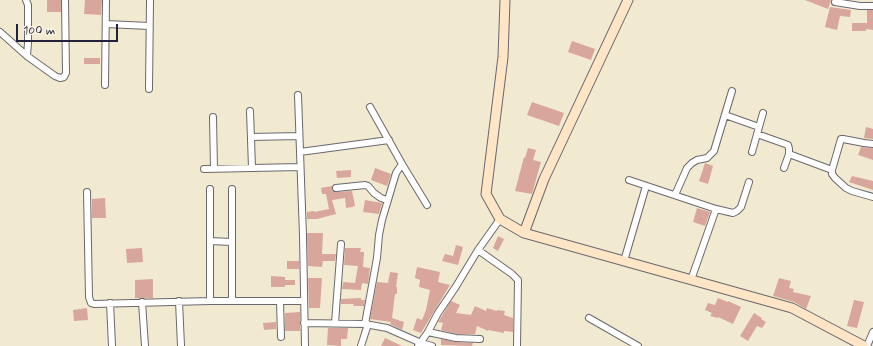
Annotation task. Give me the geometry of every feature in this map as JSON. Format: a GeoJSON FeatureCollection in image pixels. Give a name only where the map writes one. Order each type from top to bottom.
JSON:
{"type":"FeatureCollection","features":[{"type":"Feature","properties":{"kind":"street"},"geometry":{"type":"LineString","coordinates":[[26,0],[28,5],[28,36],[26,56]]}},
{"type":"Feature","properties":{"kind":"street"},"geometry":{"type":"LineString","coordinates":[[0,32],[26,56],[60,78],[66,73],[65,0]]}},
{"type":"Feature","properties":{"kind":"street"},"geometry":{"type":"LineString","coordinates":[[105,85],[106,0]]}},
{"type":"Feature","properties":{"kind":"street"},"geometry":{"type":"LineString","coordinates":[[149,89],[150,0]]}},
{"type":"Feature","properties":{"kind":"street"},"geometry":{"type":"LineString","coordinates":[[505,0],[503,57],[486,194],[500,219],[524,233],[792,308],[866,346],[873,332]]}},
{"type":"Feature","properties":{"kind":"street"},"geometry":{"type":"LineString","coordinates":[[524,233],[544,179],[628,0]]}},
{"type":"Feature","properties":{"kind":"street"},"geometry":{"type":"LineString","coordinates":[[835,2],[860,6],[873,6]]}},
{"type":"Feature","properties":{"kind":"street"},"geometry":{"type":"LineString","coordinates":[[106,24],[149,26]]}},
{"type":"Feature","properties":{"kind":"street"},"geometry":{"type":"LineString","coordinates":[[675,195],[687,168],[697,160],[711,156],[714,151],[732,91]]}},
{"type":"Feature","properties":{"kind":"street"},"geometry":{"type":"LineString","coordinates":[[298,95],[305,346]]}},
{"type":"Feature","properties":{"kind":"street"},"geometry":{"type":"LineString","coordinates":[[370,107],[427,205]]}},
{"type":"Feature","properties":{"kind":"street"},"geometry":{"type":"LineString","coordinates":[[250,111],[252,168]]}},
{"type":"Feature","properties":{"kind":"street"},"geometry":{"type":"LineString","coordinates":[[752,152],[763,114]]}},
{"type":"Feature","properties":{"kind":"street"},"geometry":{"type":"LineString","coordinates":[[725,115],[759,127]]}},
{"type":"Feature","properties":{"kind":"street"},"geometry":{"type":"LineString","coordinates":[[213,117],[214,169]]}},
{"type":"Feature","properties":{"kind":"street"},"geometry":{"type":"LineString","coordinates":[[757,134],[788,145],[790,149],[784,168]]}},
{"type":"Feature","properties":{"kind":"street"},"geometry":{"type":"LineString","coordinates":[[251,137],[299,136]]}},
{"type":"Feature","properties":{"kind":"street"},"geometry":{"type":"LineString","coordinates":[[873,144],[864,144],[843,138],[841,140],[832,170],[832,174],[835,178],[846,188],[873,196]]}},
{"type":"Feature","properties":{"kind":"street"},"geometry":{"type":"LineString","coordinates":[[300,152],[389,140]]}},
{"type":"Feature","properties":{"kind":"street"},"geometry":{"type":"LineString","coordinates":[[789,154],[832,170]]}},
{"type":"Feature","properties":{"kind":"street"},"geometry":{"type":"LineString","coordinates":[[361,346],[367,324],[379,235],[387,200],[396,173],[402,164]]}},
{"type":"Feature","properties":{"kind":"street"},"geometry":{"type":"LineString","coordinates":[[204,169],[300,167]]}},
{"type":"Feature","properties":{"kind":"street"},"geometry":{"type":"LineString","coordinates":[[629,180],[729,212],[738,211],[741,207],[748,182]]}},
{"type":"Feature","properties":{"kind":"street"},"geometry":{"type":"LineString","coordinates":[[336,188],[365,185],[381,198],[387,200]]}},
{"type":"Feature","properties":{"kind":"street"},"geometry":{"type":"LineString","coordinates":[[624,261],[646,186]]}},
{"type":"Feature","properties":{"kind":"street"},"geometry":{"type":"LineString","coordinates":[[210,189],[210,301]]}},
{"type":"Feature","properties":{"kind":"street"},"geometry":{"type":"LineString","coordinates":[[232,189],[232,301]]}},
{"type":"Feature","properties":{"kind":"street"},"geometry":{"type":"LineString","coordinates":[[86,192],[90,301],[94,304],[179,301],[304,301]]}},
{"type":"Feature","properties":{"kind":"street"},"geometry":{"type":"LineString","coordinates":[[691,280],[716,209]]}},
{"type":"Feature","properties":{"kind":"street"},"geometry":{"type":"LineString","coordinates":[[420,345],[438,313],[478,250],[500,219]]}},
{"type":"Feature","properties":{"kind":"street"},"geometry":{"type":"LineString","coordinates":[[210,241],[232,242]]}},
{"type":"Feature","properties":{"kind":"street"},"geometry":{"type":"LineString","coordinates":[[335,323],[341,244]]}},
{"type":"Feature","properties":{"kind":"street"},"geometry":{"type":"LineString","coordinates":[[478,250],[518,280],[516,346]]}},
{"type":"Feature","properties":{"kind":"street"},"geometry":{"type":"LineString","coordinates":[[179,301],[181,346]]}},
{"type":"Feature","properties":{"kind":"street"},"geometry":{"type":"LineString","coordinates":[[280,301],[281,337]]}},
{"type":"Feature","properties":{"kind":"street"},"geometry":{"type":"LineString","coordinates":[[142,302],[145,346]]}},
{"type":"Feature","properties":{"kind":"street"},"geometry":{"type":"LineString","coordinates":[[110,303],[112,346]]}},
{"type":"Feature","properties":{"kind":"street"},"geometry":{"type":"LineString","coordinates":[[590,318],[638,346]]}},
{"type":"Feature","properties":{"kind":"street"},"geometry":{"type":"LineString","coordinates":[[304,323],[367,324],[387,328],[420,345],[432,346]]}},
{"type":"Feature","properties":{"kind":"street"},"geometry":{"type":"LineString","coordinates":[[428,332],[456,338],[480,339]]}},
{"type":"Feature","properties":{"kind":"building"},"geometry":{"type":"Polygon","coordinates":[[[47,0],[61,0],[61,12],[47,12],[47,0]]]}},
{"type":"Feature","properties":{"kind":"building"},"geometry":{"type":"Polygon","coordinates":[[[85,0],[102,0],[101,15],[84,14],[85,0]]]}},
{"type":"Feature","properties":{"kind":"building"},"geometry":{"type":"Polygon","coordinates":[[[805,0],[831,0],[828,9],[805,0]]]}},
{"type":"Feature","properties":{"kind":"building"},"geometry":{"type":"Polygon","coordinates":[[[830,7],[851,10],[850,17],[840,16],[837,30],[825,27],[830,7]]]}},
{"type":"Feature","properties":{"kind":"building"},"geometry":{"type":"Polygon","coordinates":[[[867,10],[873,10],[873,30],[866,29],[866,31],[852,31],[852,23],[867,23],[867,10]]]}},
{"type":"Feature","properties":{"kind":"building"},"geometry":{"type":"Polygon","coordinates":[[[572,41],[595,49],[591,60],[568,52],[572,41]]]}},
{"type":"Feature","properties":{"kind":"building"},"geometry":{"type":"Polygon","coordinates":[[[84,58],[100,58],[100,64],[84,64],[84,58]]]}},
{"type":"Feature","properties":{"kind":"building"},"geometry":{"type":"Polygon","coordinates":[[[532,102],[564,113],[559,126],[527,115],[532,102]]]}},
{"type":"Feature","properties":{"kind":"building"},"geometry":{"type":"Polygon","coordinates":[[[866,127],[873,129],[873,139],[864,138],[866,127]]]}},
{"type":"Feature","properties":{"kind":"building"},"geometry":{"type":"Polygon","coordinates":[[[861,147],[873,148],[873,160],[858,155],[861,147]]]}},
{"type":"Feature","properties":{"kind":"building"},"geometry":{"type":"Polygon","coordinates":[[[528,148],[536,150],[533,160],[541,162],[532,194],[515,191],[524,157],[525,158],[528,148]]]}},
{"type":"Feature","properties":{"kind":"building"},"geometry":{"type":"Polygon","coordinates":[[[705,163],[713,166],[708,184],[699,181],[705,163]]]}},
{"type":"Feature","properties":{"kind":"building"},"geometry":{"type":"Polygon","coordinates":[[[375,168],[391,174],[387,186],[371,180],[375,168]]]}},
{"type":"Feature","properties":{"kind":"building"},"geometry":{"type":"Polygon","coordinates":[[[351,170],[351,177],[337,178],[336,171],[351,170]]]}},
{"type":"Feature","properties":{"kind":"building"},"geometry":{"type":"Polygon","coordinates":[[[852,176],[873,181],[873,190],[849,182],[852,176]]]}},
{"type":"Feature","properties":{"kind":"building"},"geometry":{"type":"Polygon","coordinates":[[[332,186],[332,190],[335,192],[352,191],[355,206],[346,208],[345,198],[332,200],[336,214],[317,219],[307,219],[307,212],[329,209],[326,194],[322,194],[321,188],[332,186]]]}},
{"type":"Feature","properties":{"kind":"building"},"geometry":{"type":"Polygon","coordinates":[[[105,198],[106,218],[92,218],[92,199],[105,198]]]}},
{"type":"Feature","properties":{"kind":"building"},"geometry":{"type":"Polygon","coordinates":[[[365,200],[382,203],[379,214],[363,212],[365,200]]]}},
{"type":"Feature","properties":{"kind":"building"},"geometry":{"type":"Polygon","coordinates":[[[697,208],[710,212],[705,226],[693,222],[697,208]]]}},
{"type":"Feature","properties":{"kind":"building"},"geometry":{"type":"Polygon","coordinates":[[[307,233],[323,233],[322,254],[336,254],[335,261],[323,261],[322,267],[308,266],[307,233]]]}},
{"type":"Feature","properties":{"kind":"building"},"geometry":{"type":"Polygon","coordinates":[[[498,236],[504,239],[498,251],[493,248],[498,236]]]}},
{"type":"Feature","properties":{"kind":"building"},"geometry":{"type":"Polygon","coordinates":[[[456,245],[463,247],[458,265],[442,261],[445,254],[453,256],[456,245]]]}},
{"type":"Feature","properties":{"kind":"building"},"geometry":{"type":"Polygon","coordinates":[[[142,248],[143,262],[127,263],[126,249],[142,248]]]}},
{"type":"Feature","properties":{"kind":"building"},"geometry":{"type":"Polygon","coordinates":[[[345,248],[361,248],[360,252],[364,252],[363,267],[370,268],[368,284],[362,283],[361,290],[342,289],[343,282],[355,283],[358,266],[344,265],[345,248]]]}},
{"type":"Feature","properties":{"kind":"building"},"geometry":{"type":"Polygon","coordinates":[[[287,261],[299,261],[299,269],[287,269],[287,261]]]}},
{"type":"Feature","properties":{"kind":"building"},"geometry":{"type":"Polygon","coordinates":[[[417,267],[440,272],[438,282],[450,285],[421,333],[413,330],[417,318],[422,320],[426,310],[430,290],[419,287],[420,280],[415,278],[417,267]]]}},
{"type":"Feature","properties":{"kind":"building"},"geometry":{"type":"Polygon","coordinates":[[[390,272],[398,273],[396,287],[397,294],[395,294],[392,318],[404,322],[402,330],[390,324],[391,322],[370,319],[377,282],[388,283],[390,272]]]}},
{"type":"Feature","properties":{"kind":"building"},"geometry":{"type":"Polygon","coordinates":[[[271,276],[285,277],[285,280],[295,280],[295,285],[271,287],[271,276]]]}},
{"type":"Feature","properties":{"kind":"building"},"geometry":{"type":"Polygon","coordinates":[[[308,278],[322,278],[320,308],[309,308],[308,278]]]}},
{"type":"Feature","properties":{"kind":"building"},"geometry":{"type":"Polygon","coordinates":[[[779,278],[791,281],[789,288],[794,289],[793,292],[811,296],[806,309],[794,302],[773,296],[779,278]]]}},
{"type":"Feature","properties":{"kind":"building"},"geometry":{"type":"Polygon","coordinates":[[[153,279],[153,298],[135,298],[135,280],[153,279]]]}},
{"type":"Feature","properties":{"kind":"building"},"geometry":{"type":"Polygon","coordinates":[[[361,298],[361,300],[365,300],[364,306],[341,304],[341,299],[361,298]]]}},
{"type":"Feature","properties":{"kind":"building"},"geometry":{"type":"Polygon","coordinates":[[[718,298],[741,307],[733,324],[718,317],[710,316],[712,313],[705,310],[708,303],[715,305],[718,298]]]}},
{"type":"Feature","properties":{"kind":"building"},"geometry":{"type":"Polygon","coordinates":[[[854,300],[864,302],[857,328],[847,326],[854,300]]]}},
{"type":"Feature","properties":{"kind":"building"},"geometry":{"type":"Polygon","coordinates":[[[451,301],[460,305],[456,313],[471,315],[475,306],[486,311],[487,308],[497,311],[505,311],[504,315],[513,318],[513,332],[504,331],[504,333],[488,331],[477,326],[475,334],[457,334],[441,330],[443,323],[438,322],[451,301]]]}},
{"type":"Feature","properties":{"kind":"building"},"geometry":{"type":"Polygon","coordinates":[[[87,308],[88,320],[74,321],[73,310],[87,308]]]}},
{"type":"Feature","properties":{"kind":"building"},"geometry":{"type":"Polygon","coordinates":[[[300,312],[300,331],[285,331],[285,313],[300,312]]]}},
{"type":"Feature","properties":{"kind":"building"},"geometry":{"type":"Polygon","coordinates":[[[754,313],[766,322],[762,328],[757,326],[748,341],[740,336],[754,313]]]}},
{"type":"Feature","properties":{"kind":"building"},"geometry":{"type":"Polygon","coordinates":[[[276,322],[276,329],[264,330],[263,323],[276,322]]]}},
{"type":"Feature","properties":{"kind":"building"},"geometry":{"type":"Polygon","coordinates":[[[328,328],[348,328],[347,339],[341,339],[341,346],[327,345],[328,328]]]}},
{"type":"Feature","properties":{"kind":"building"},"geometry":{"type":"Polygon","coordinates":[[[385,338],[402,346],[381,346],[385,338]]]}},
{"type":"Feature","properties":{"kind":"building"},"geometry":{"type":"Polygon","coordinates":[[[441,339],[473,343],[472,346],[441,345],[441,339]]]}}]}
